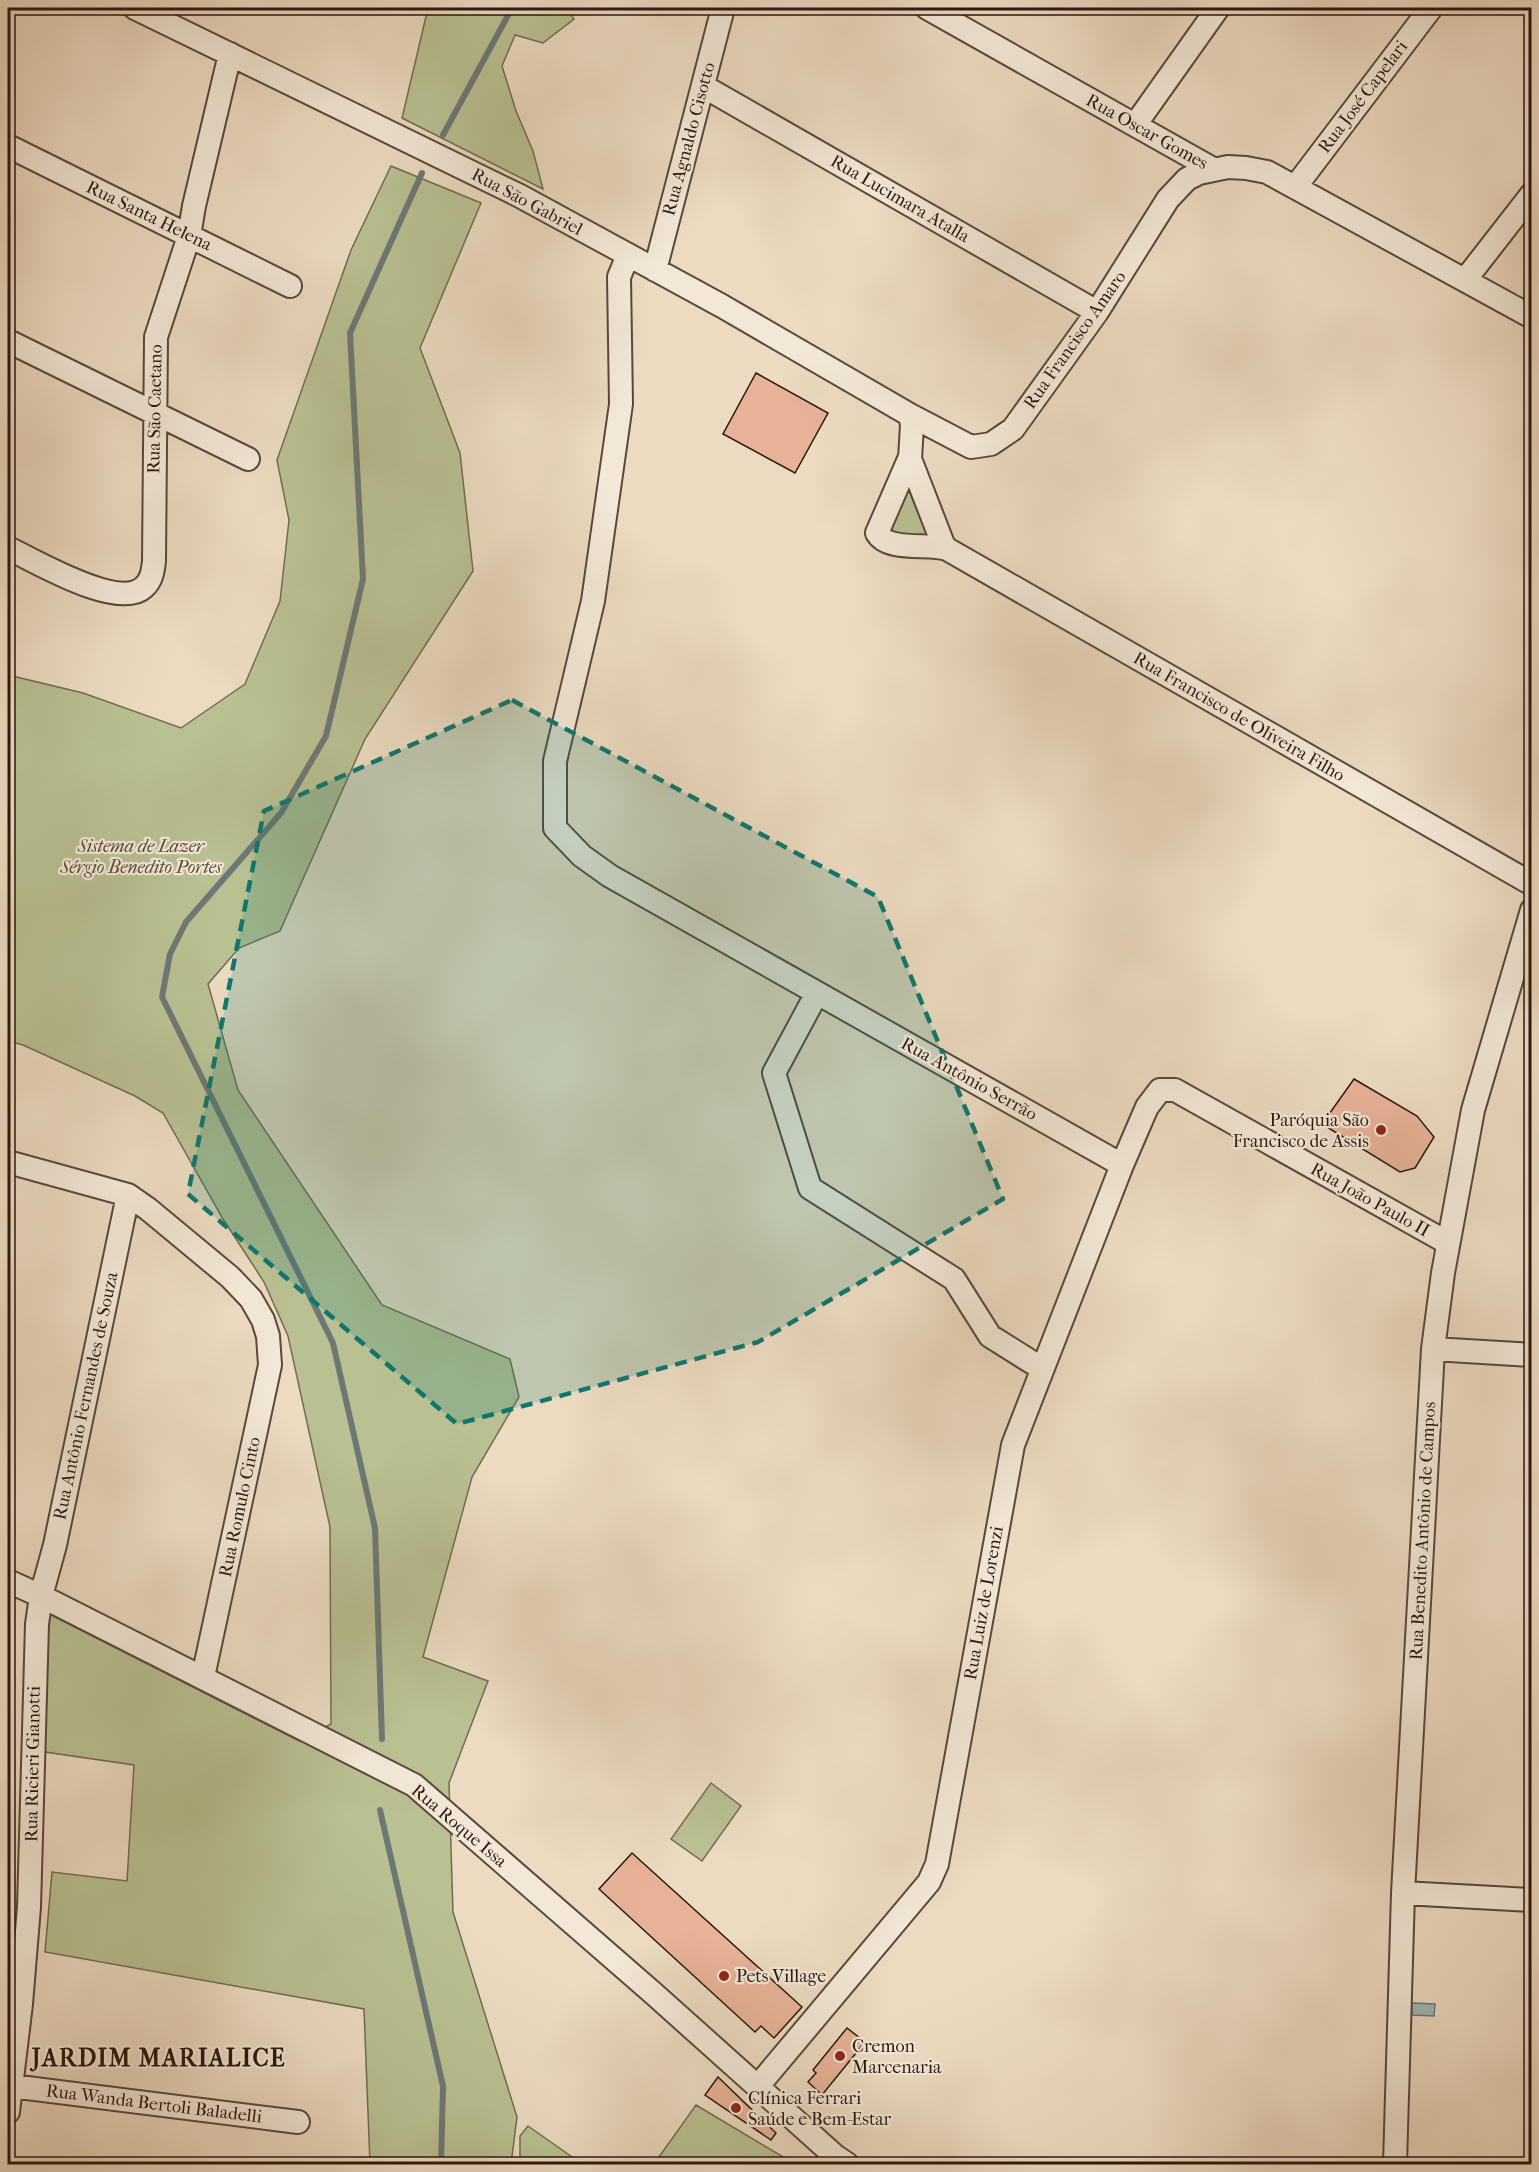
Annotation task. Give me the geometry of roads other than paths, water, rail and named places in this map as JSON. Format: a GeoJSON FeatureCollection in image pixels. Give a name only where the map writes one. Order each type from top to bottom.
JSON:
{"type":"FeatureCollection","features":[{"type":"Feature","properties":{"kind":"street","name":"Rua São Gabriel"},"geometry":{"type":"LineString","coordinates":[[135,8],[520,196],[910,415]]}},
{"type":"Feature","properties":{"kind":"street","name":"Rua Agnaldo Cisotto"},"geometry":{"type":"LineString","coordinates":[[655,270],[723,8]]}},
{"type":"Feature","properties":{"kind":"street","name":"Rua Oscar Gomes"},"geometry":{"type":"LineString","coordinates":[[927,8],[1213,170],[1228,167],[1267,172],[1532,316]]}},
{"type":"Feature","properties":{"kind":"street"},"geometry":{"type":"LineString","coordinates":[[1135,125],[1218,8]]}},
{"type":"Feature","properties":{"kind":"street","name":"Rua José Capelari"},"geometry":{"type":"LineString","coordinates":[[1296,186],[1431,8]]}},
{"type":"Feature","properties":{"kind":"street","name":"Rua São Caetano"},"geometry":{"type":"LineString","coordinates":[[8,548],[95,588],[120,595],[134,593],[145,586],[152,573],[156,338],[189,236],[230,54]]}},
{"type":"Feature","properties":{"kind":"street","name":"Rua Lucimara Atalla"},"geometry":{"type":"LineString","coordinates":[[703,86],[1097,312]]}},
{"type":"Feature","properties":{"kind":"street","name":"Rua Santa Helena"},"geometry":{"type":"LineString","coordinates":[[8,146],[290,286]]}},
{"type":"Feature","properties":{"kind":"street","name":"Rua Francisco Amaro"},"geometry":{"type":"LineString","coordinates":[[910,415],[971,447],[991,444],[1013,429],[1097,312],[1168,199],[1187,180],[1213,170]]}},
{"type":"Feature","properties":{"kind":"street"},"geometry":{"type":"LineString","coordinates":[[1465,280],[1532,194]]}},
{"type":"Feature","properties":{"kind":"street","name":"Rua Antônio Serrão"},"geometry":{"type":"LineString","coordinates":[[628,255],[619,277],[621,404],[593,600],[555,761],[555,828],[582,856],[610,876],[1122,1165]]}},
{"type":"Feature","properties":{"kind":"street"},"geometry":{"type":"LineString","coordinates":[[8,341],[248,459]]}},
{"type":"Feature","properties":{"kind":"street","name":"Rua Francisco de Oliveira Filho"},"geometry":{"type":"LineString","coordinates":[[910,415],[912,425],[910,457],[877,533],[883,540],[895,544],[947,549],[1532,884]]}},
{"type":"Feature","properties":{"kind":"street","name":"Rua Francisco de Oliveira Filho"},"geometry":{"type":"LineString","coordinates":[[910,457],[947,549]]}},
{"type":"Feature","properties":{"kind":"street","name":"Rua Benedito Antônio de Campos"},"geometry":{"type":"LineString","coordinates":[[1395,2164],[1403,1893],[1433,1350],[1448,1244],[1473,1110],[1532,910]]}},
{"type":"Feature","properties":{"kind":"street"},"geometry":{"type":"LineString","coordinates":[[817,993],[774,1073],[810,1188],[954,1279],[990,1336],[1041,1368]]}},
{"type":"Feature","properties":{"kind":"street","name":"Rua Luiz de Lorenzi"},"geometry":{"type":"LineString","coordinates":[[758,2086],[929,1882],[937,1864],[1013,1444],[1041,1368],[1147,1107],[1160,1090],[1166,1090]]}},
{"type":"Feature","properties":{"kind":"street","name":"Rua João Paulo II"},"geometry":{"type":"LineString","coordinates":[[1166,1090],[1175,1090],[1448,1244]]}},
{"type":"Feature","properties":{"kind":"street"},"geometry":{"type":"LineString","coordinates":[[8,1162],[128,1195]]}},
{"type":"Feature","properties":{"kind":"street","name":"Rua Romulo Cinto"},"geometry":{"type":"LineString","coordinates":[[128,1195],[148,1209],[243,1289],[263,1320],[268,1336],[270,1365],[203,1677]]}},
{"type":"Feature","properties":{"kind":"street","name":"Rua Antônio Fernandes de Souza"},"geometry":{"type":"LineString","coordinates":[[41,1596],[55,1545],[128,1195]]}},
{"type":"Feature","properties":{"kind":"street"},"geometry":{"type":"LineString","coordinates":[[1433,1350],[1532,1355]]}},
{"type":"Feature","properties":{"kind":"street","name":"Rua Roque Issa"},"geometry":{"type":"LineString","coordinates":[[8,1581],[414,1785],[847,2164]]}},
{"type":"Feature","properties":{"kind":"street","name":"Rua Ricieri Gianotti"},"geometry":{"type":"LineString","coordinates":[[8,2112],[21,2004],[17,1934],[37,1624],[41,1596]]}},
{"type":"Feature","properties":{"kind":"street"},"geometry":{"type":"LineString","coordinates":[[1403,1893],[1532,1900]]}},
{"type":"Feature","properties":{"kind":"street","name":"Rua Wanda Bertoli Baladelli"},"geometry":{"type":"LineString","coordinates":[[11,2086],[298,2122]]}},
{"type":"Feature","properties":{"kind":"water"},"geometry":{"type":"Polygon","coordinates":[[[1412,2003],[1435,2004],[1434,2016],[1412,2015],[1412,2003]]]}},
{"type":"Feature","properties":{"kind":"waterway"},"geometry":{"type":"LineString","coordinates":[[443,135],[512,8]]}},
{"type":"Feature","properties":{"kind":"waterway"},"geometry":{"type":"LineString","coordinates":[[382,1739],[375,1528],[333,1343],[162,997],[170,954],[186,922],[281,813],[326,736],[363,579],[350,333],[422,173]]}},
{"type":"Feature","properties":{"kind":"waterway"},"geometry":{"type":"LineString","coordinates":[[380,1810],[443,2086],[441,2164]]}},
{"type":"Feature","properties":{"kind":"place","name":"Paróquia São Francisco de Assis"},"geometry":{"type":"Point","coordinates":[1381,1130]}},
{"type":"Feature","properties":{"kind":"place","name":"Pets Village"},"geometry":{"type":"Point","coordinates":[724,1976]}},
{"type":"Feature","properties":{"kind":"place","name":"Cremon Marcenaria"},"geometry":{"type":"Point","coordinates":[840,2056]}},
{"type":"Feature","properties":{"kind":"place","name":"Clínica Ferrari Saúde e Bem-Estar"},"geometry":{"type":"Point","coordinates":[736,2108]}},
{"type":"Feature","properties":{"kind":"district","name":"JARDIM MARIALICE"},"geometry":{"type":"Point","coordinates":[159,2058]}},
{"type":"Feature","properties":{"kind":"park label","name":"Sistema de Lazer Sérgio Benedito Portes"},"geometry":{"type":"Point","coordinates":[141,856]}}]}
